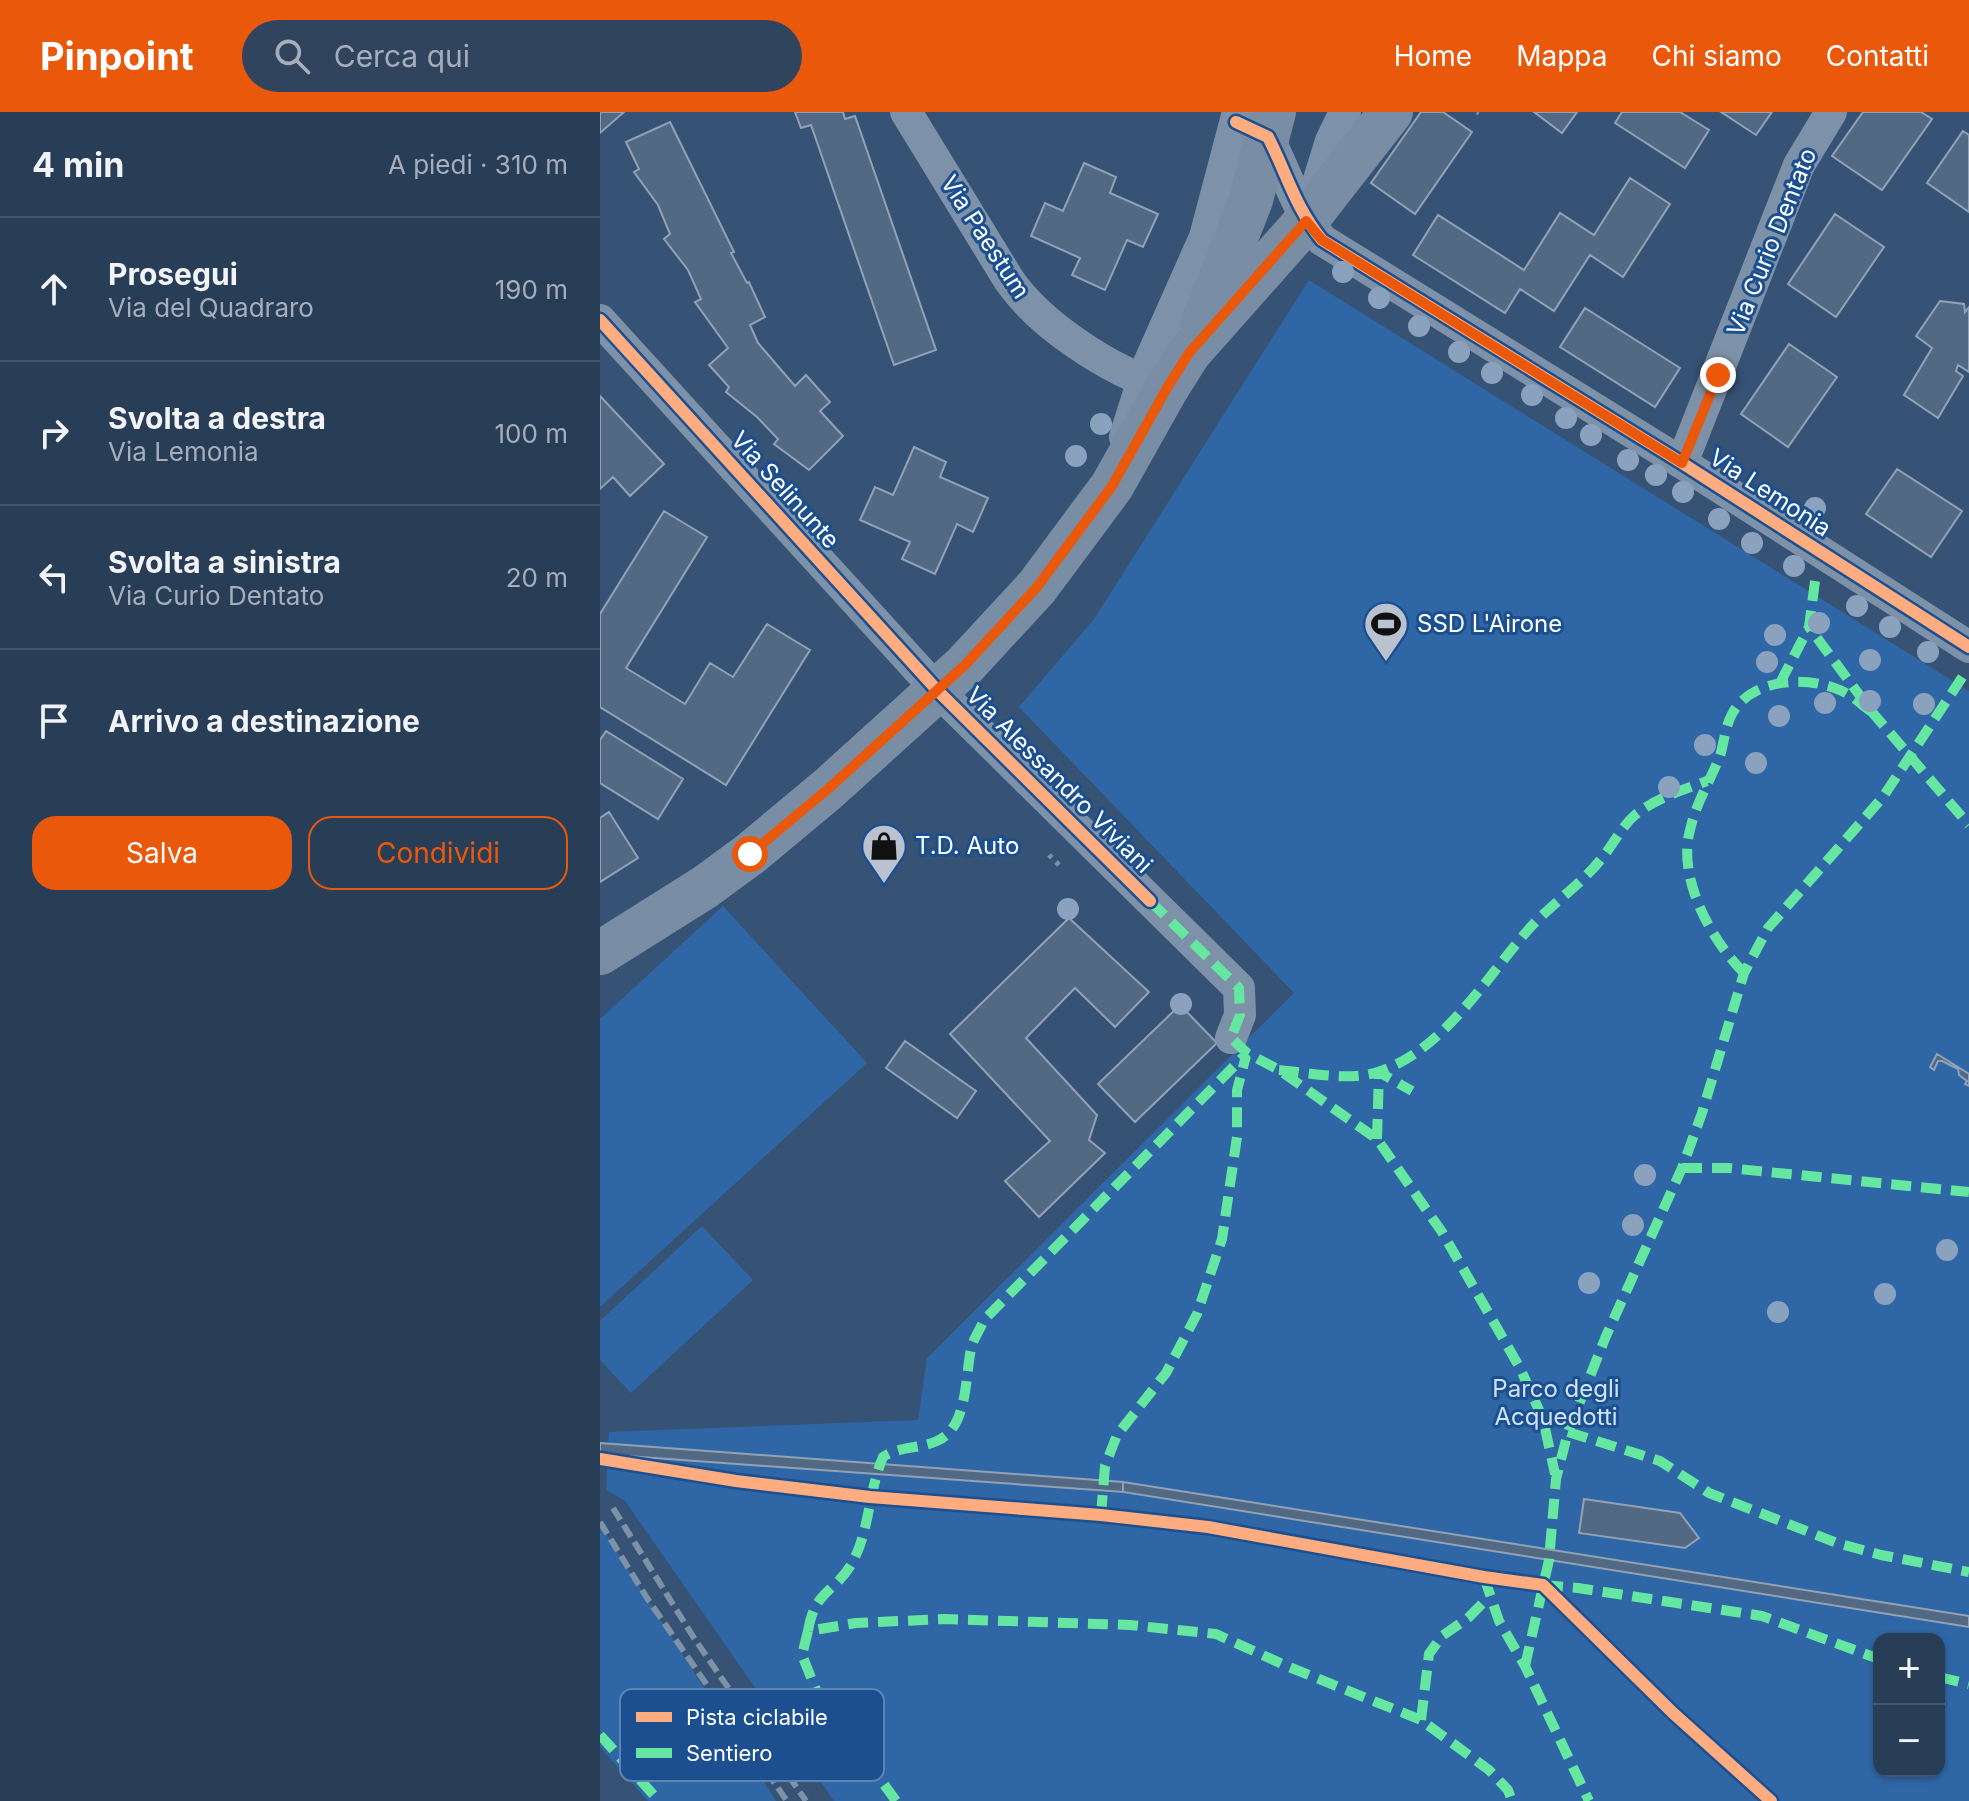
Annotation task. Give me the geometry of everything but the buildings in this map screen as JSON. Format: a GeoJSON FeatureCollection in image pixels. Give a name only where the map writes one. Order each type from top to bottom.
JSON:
{"type":"FeatureCollection","features":[{"type":"Feature","properties":{"kind":"main road"},"geometry":{"type":"LineString","coordinates":[[1166,374],[1306,221],[1391,112]]}},
{"type":"Feature","properties":{"kind":"main road"},"geometry":{"type":"LineString","coordinates":[[600,953],[705,887],[828,789],[965,665],[1037,587],[1112,486],[1251,200],[1254,121]]}},
{"type":"Feature","properties":{"kind":"street","name":"Via Paestum"},"geometry":{"type":"LineString","coordinates":[[906,112],[1027,305],[1114,367],[1166,374]]}},
{"type":"Feature","properties":{"kind":"street"},"geometry":{"type":"LineString","coordinates":[[1306,221],[1325,160],[1345,112]]}},
{"type":"Feature","properties":{"kind":"street","name":"Via Curio Dentato"},"geometry":{"type":"LineString","coordinates":[[1682,463],[1799,165],[1831,112]]}},
{"type":"Feature","properties":{"kind":"street"},"geometry":{"type":"LineString","coordinates":[[1254,121],[1306,221]]}},
{"type":"Feature","properties":{"kind":"street","name":"Via Lemonia"},"geometry":{"type":"LineString","coordinates":[[1306,221],[1322,240],[1682,463],[1969,647]]}},
{"type":"Feature","properties":{"kind":"street","name":"Via Selinunte"},"geometry":{"type":"LineString","coordinates":[[600,320],[937,690]]}},
{"type":"Feature","properties":{"kind":"street","name":"Via Alessandro Viviani"},"geometry":{"type":"LineString","coordinates":[[937,690],[1239,988],[1240,1015],[1231,1038]]}},
{"type":"Feature","properties":{"kind":"path"},"geometry":{"type":"LineString","coordinates":[[1049,855],[1062,868]]}},
{"type":"Feature","properties":{"kind":"green space","name":"Parco degli Acquedotti"},"geometry":{"type":"Polygon","coordinates":[[[1309,280],[1969,691],[1969,1801],[834,1801],[820,1781],[884,1781],[884,1689],[756,1689],[625,1501],[606,1490],[609,1432],[918,1420],[927,1358],[1294,993],[1019,707],[1094,619],[1309,280]]]}},
{"type":"Feature","properties":{"kind":"green space"},"geometry":{"type":"Polygon","coordinates":[[[723,906],[867,1063],[600,1307],[600,1019],[723,906]]]}},
{"type":"Feature","properties":{"kind":"green space"},"geometry":{"type":"Polygon","coordinates":[[[702,1226],[753,1280],[631,1393],[600,1360],[600,1321],[702,1226]]]}},
{"type":"Feature","properties":{"kind":"green space"},"geometry":{"type":"Polygon","coordinates":[[[600,1525],[705,1689],[620,1689],[620,1770],[600,1747],[600,1525]]]}},
{"type":"Feature","properties":{"kind":"green space"},"geometry":{"type":"Polygon","coordinates":[[[630,1781],[763,1781],[776,1801],[648,1801],[630,1781]]]}},
{"type":"Feature","properties":{"kind":"railway"},"geometry":{"type":"LineString","coordinates":[[613,1508],[729,1689]]}},
{"type":"Feature","properties":{"kind":"railway"},"geometry":{"type":"LineString","coordinates":[[600,1522],[647,1598],[710,1689]]}},
{"type":"Feature","properties":{"kind":"railway"},"geometry":{"type":"LineString","coordinates":[[773,1781],[787,1801]]}},
{"type":"Feature","properties":{"kind":"railway"},"geometry":{"type":"LineString","coordinates":[[792,1781],[806,1801]]}},
{"type":"Feature","properties":{"kind":"marked path"},"geometry":{"type":"LineString","coordinates":[[1815,581],[1809,627],[1872,712],[1969,825]]}},
{"type":"Feature","properties":{"kind":"marked path"},"geometry":{"type":"LineString","coordinates":[[1780,683],[1809,627]]}},
{"type":"Feature","properties":{"kind":"marked path"},"geometry":{"type":"LineString","coordinates":[[1525,1666],[1549,1560],[1556,1479],[1568,1432],[1606,1336],[1682,1168],[1744,973],[1768,928],[1883,797],[1963,676]]}},
{"type":"Feature","properties":{"kind":"marked path"},"geometry":{"type":"LineString","coordinates":[[1744,973],[1720,943],[1700,907],[1688,868],[1687,849],[1699,801],[1720,756],[1732,714],[1752,693],[1781,683],[1797,682],[1842,691],[1872,712]]}},
{"type":"Feature","properties":{"kind":"marked path"},"geometry":{"type":"LineString","coordinates":[[1279,1070],[1357,1076],[1381,1071],[1404,1061],[1425,1046],[1462,1010],[1528,930],[1594,868],[1635,815],[1661,799],[1707,781]]}},
{"type":"Feature","properties":{"kind":"marked path"},"geometry":{"type":"LineString","coordinates":[[1150,901],[1239,988],[1240,1015],[1231,1038],[1247,1053],[1279,1070],[1377,1139],[1442,1232],[1520,1368],[1543,1419],[1555,1474]]}},
{"type":"Feature","properties":{"kind":"marked path"},"geometry":{"type":"LineString","coordinates":[[808,1631],[815,1607],[851,1565],[857,1552],[883,1457],[937,1441],[955,1425],[963,1401],[972,1345],[984,1320],[1247,1053]]}},
{"type":"Feature","properties":{"kind":"marked path"},"geometry":{"type":"LineString","coordinates":[[1101,1515],[1105,1466],[1117,1435],[1166,1373],[1197,1314],[1222,1239],[1237,1137],[1237,1090],[1246,1056]]}},
{"type":"Feature","properties":{"kind":"marked path"},"geometry":{"type":"LineString","coordinates":[[1377,1139],[1379,1072],[1412,1091]]}},
{"type":"Feature","properties":{"kind":"marked path"},"geometry":{"type":"LineString","coordinates":[[1682,1168],[1728,1168],[1969,1192]]}},
{"type":"Feature","properties":{"kind":"marked path"},"geometry":{"type":"LineString","coordinates":[[1568,1432],[1660,1461],[1709,1493],[1837,1543],[1969,1572]]}},
{"type":"Feature","properties":{"kind":"marked path"},"geometry":{"type":"LineString","coordinates":[[1484,1577],[1499,1621],[1525,1666],[1589,1801]]}},
{"type":"Feature","properties":{"kind":"marked path"},"geometry":{"type":"LineString","coordinates":[[1543,1585],[1762,1616],[1873,1657]]}},
{"type":"Feature","properties":{"kind":"marked path"},"geometry":{"type":"LineString","coordinates":[[1421,1720],[1429,1654],[1442,1636],[1468,1618],[1489,1597]]}},
{"type":"Feature","properties":{"kind":"marked path"},"geometry":{"type":"LineString","coordinates":[[816,1689],[802,1655],[808,1631],[856,1623],[945,1619],[1130,1625],[1216,1634],[1421,1720],[1489,1770],[1508,1790],[1512,1801]]}},
{"type":"Feature","properties":{"kind":"marked path"},"geometry":{"type":"LineString","coordinates":[[1945,1678],[1969,1684]]}},
{"type":"Feature","properties":{"kind":"marked path"},"geometry":{"type":"LineString","coordinates":[[600,1735],[620,1757]]}},
{"type":"Feature","properties":{"kind":"marked path"},"geometry":{"type":"LineString","coordinates":[[641,1781],[659,1801]]}},
{"type":"Feature","properties":{"kind":"marked path"},"geometry":{"type":"LineString","coordinates":[[882,1781],[896,1801]]}},
{"type":"Feature","properties":{"kind":"cycle path"},"geometry":{"type":"LineString","coordinates":[[1236,122],[1268,137],[1298,203],[1322,240],[1682,463],[1969,647]]}},
{"type":"Feature","properties":{"kind":"cycle path"},"geometry":{"type":"LineString","coordinates":[[600,320],[937,690],[1150,901]]}},
{"type":"Feature","properties":{"kind":"cycle path"},"geometry":{"type":"LineString","coordinates":[[600,1459],[736,1481],[870,1497],[1101,1515],[1208,1527],[1543,1585],[1673,1713],[1771,1801]]}},
{"type":"Feature","properties":{"kind":"place","name":"SSD L'Airone"},"geometry":{"type":"Point","coordinates":[1386,663]}},
{"type":"Feature","properties":{"kind":"place","name":"T.D. Auto"},"geometry":{"type":"Point","coordinates":[884,885]}},
{"type":"Feature","properties":{"kind":"route"},"geometry":{"type":"LineString","coordinates":[[750,854],[828,789],[965,665],[1037,587],[1112,486],[1189,353],[1306,221],[1322,240],[1682,463],[1718,375]]}}]}
